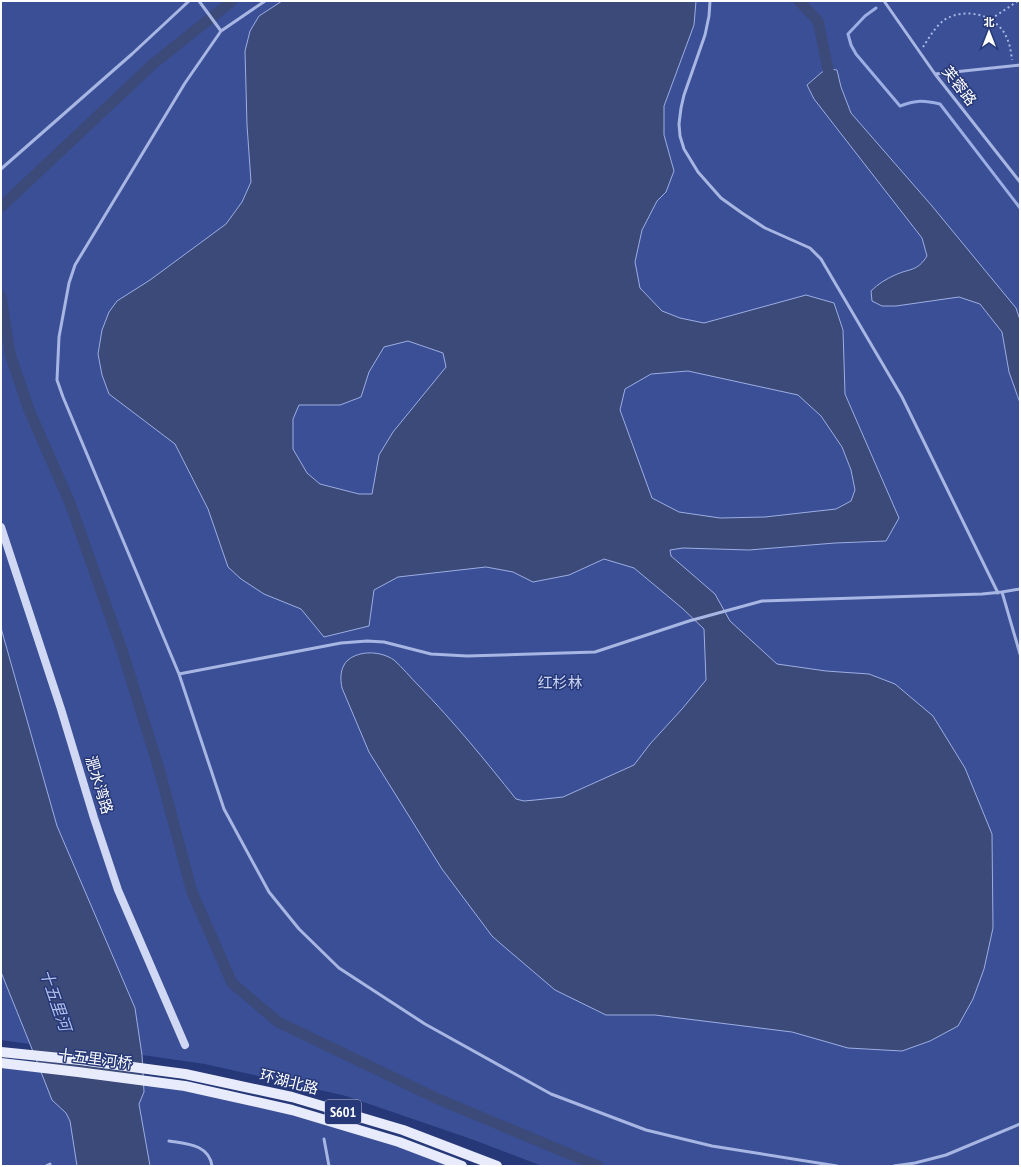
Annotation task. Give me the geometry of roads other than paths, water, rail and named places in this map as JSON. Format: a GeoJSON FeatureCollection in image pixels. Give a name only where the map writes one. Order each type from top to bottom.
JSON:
{"type":"FeatureCollection","features":[{"type":"Feature","properties":{"kind":"main road","name":"十五里河桥"},"geometry":{"type":"LineString","coordinates":[[1,1052],[80,1060],[185,1074]]}},
{"type":"Feature","properties":{"kind":"main road","name":"十五里河桥"},"geometry":{"type":"LineString","coordinates":[[1,1063],[185,1086]]}},
{"type":"Feature","properties":{"kind":"main road","name":"环湖北路"},"geometry":{"type":"LineString","coordinates":[[185,1074],[292,1097],[403,1130],[497,1166]]}},
{"type":"Feature","properties":{"kind":"main road","name":"环湖北路"},"geometry":{"type":"LineString","coordinates":[[185,1086],[292,1110],[399,1142],[462,1166]]}},
{"type":"Feature","properties":{"kind":"street","name":"淝水湾路"},"geometry":{"type":"LineString","coordinates":[[1,527],[62,709],[94,818],[118,890],[185,1045]]}},
{"type":"Feature","properties":{"kind":"lane"},"geometry":{"type":"LineString","coordinates":[[1,169],[132,54],[189,1]]}},
{"type":"Feature","properties":{"kind":"lane"},"geometry":{"type":"LineString","coordinates":[[199,1],[220,31]]}},
{"type":"Feature","properties":{"kind":"lane"},"geometry":{"type":"LineString","coordinates":[[265,1],[220,31],[185,83],[75,265],[69,283],[59,337],[57,380],[179,674],[224,809],[270,892],[299,930],[339,968],[425,1024],[551,1094],[646,1130],[712,1146],[837,1166]]}},
{"type":"Feature","properties":{"kind":"lane"},"geometry":{"type":"LineString","coordinates":[[710,1],[705,35],[684,95],[681,108],[680,130],[684,149],[698,172],[721,198],[765,228],[810,248],[821,259],[902,397],[998,593]]}},
{"type":"Feature","properties":{"kind":"lane","name":"芙蓉路"},"geometry":{"type":"LineString","coordinates":[[884,1],[935,74],[1020,182]]}},
{"type":"Feature","properties":{"kind":"lane"},"geometry":{"type":"LineString","coordinates":[[935,74],[1020,65]]}},
{"type":"Feature","properties":{"kind":"lane"},"geometry":{"type":"LineString","coordinates":[[179,674],[341,643],[367,641],[384,642],[431,654],[467,656],[595,652],[689,621],[762,601],[998,593],[1020,589]]}},
{"type":"Feature","properties":{"kind":"lane"},"geometry":{"type":"LineString","coordinates":[[1002,592],[1020,654]]}},
{"type":"Feature","properties":{"kind":"lane"},"geometry":{"type":"LineString","coordinates":[[894,1166],[915,1163],[946,1155],[1020,1124]]}},
{"type":"Feature","properties":{"kind":"lane"},"geometry":{"type":"LineString","coordinates":[[324,1139],[329,1166]]}},
{"type":"Feature","properties":{"kind":"lane"},"geometry":{"type":"LineString","coordinates":[[169,1141],[202,1149],[211,1158],[212,1166]]}},
{"type":"Feature","properties":{"kind":"lane"},"geometry":{"type":"LineString","coordinates":[[46,1166],[50,1164]]}},
{"type":"Feature","properties":{"kind":"water"},"geometry":{"type":"Polygon","coordinates":[[[282,1],[696,1],[694,25],[664,106],[664,135],[674,171],[666,192],[657,201],[642,230],[635,262],[640,288],[662,311],[680,318],[704,323],[806,295],[834,303],[843,330],[845,394],[899,518],[886,541],[835,543],[749,550],[683,548],[670,550],[671,556],[715,594],[730,621],[777,664],[826,671],[869,674],[895,684],[933,716],[965,768],[992,834],[993,928],[984,969],[973,999],[958,1026],[930,1041],[902,1051],[848,1048],[792,1032],[655,1015],[606,1015],[555,990],[492,936],[442,869],[369,752],[342,688],[341,673],[343,666],[348,660],[364,653],[377,653],[389,657],[400,666],[457,727],[516,799],[524,801],[563,797],[634,765],[650,744],[706,680],[704,629],[682,608],[634,568],[604,559],[569,575],[533,582],[513,572],[486,567],[398,577],[374,590],[369,626],[324,637],[301,609],[264,594],[241,579],[228,567],[208,509],[175,444],[109,394],[102,375],[98,354],[102,330],[109,312],[117,301],[150,280],[226,224],[242,202],[251,182],[247,125],[245,51],[250,31],[259,16],[282,1]],[[408,341],[384,347],[369,372],[361,397],[340,405],[299,405],[293,419],[293,449],[307,473],[320,484],[359,494],[372,494],[379,455],[393,432],[446,367],[443,353],[408,341]],[[688,371],[651,374],[625,389],[620,410],[652,498],[679,512],[720,518],[765,517],[836,509],[851,501],[855,490],[851,470],[842,447],[821,416],[798,395],[688,371]]]}},
{"type":"Feature","properties":{"kind":"water"},"geometry":{"type":"Polygon","coordinates":[[[830,69],[837,70],[841,87],[851,113],[932,206],[1016,308],[1020,320],[1020,403],[1009,372],[1002,332],[980,304],[959,297],[896,306],[882,306],[872,301],[871,291],[876,286],[900,273],[920,265],[927,256],[922,238],[814,99],[807,85],[822,72],[830,69]]]}},
{"type":"Feature","properties":{"kind":"water","name":"十五里河"},"geometry":{"type":"Polygon","coordinates":[[[1,628],[57,826],[135,1008],[142,1055],[144,1092],[139,1104],[150,1166],[77,1166],[70,1121],[66,1113],[52,1100],[1,972],[1,628]]]}},
{"type":"Feature","properties":{"kind":"waterway"},"geometry":{"type":"LineString","coordinates":[[1,207],[153,64],[232,1]]}},
{"type":"Feature","properties":{"kind":"waterway"},"geometry":{"type":"LineString","coordinates":[[799,1],[818,21],[831,84]]}},
{"type":"Feature","properties":{"kind":"waterway"},"geometry":{"type":"LineString","coordinates":[[876,8],[865,16],[848,34],[851,45],[856,54],[900,106],[920,101],[940,104],[1020,208]]}},
{"type":"Feature","properties":{"kind":"waterway"},"geometry":{"type":"LineString","coordinates":[[1,296],[10,354],[29,410],[70,503],[122,650],[159,769],[192,892],[232,983],[278,1022],[438,1099],[598,1166]]}},
{"type":"Feature","properties":{"kind":"park label","name":"红杉林"},"geometry":{"type":"Point","coordinates":[560,683]}}]}
